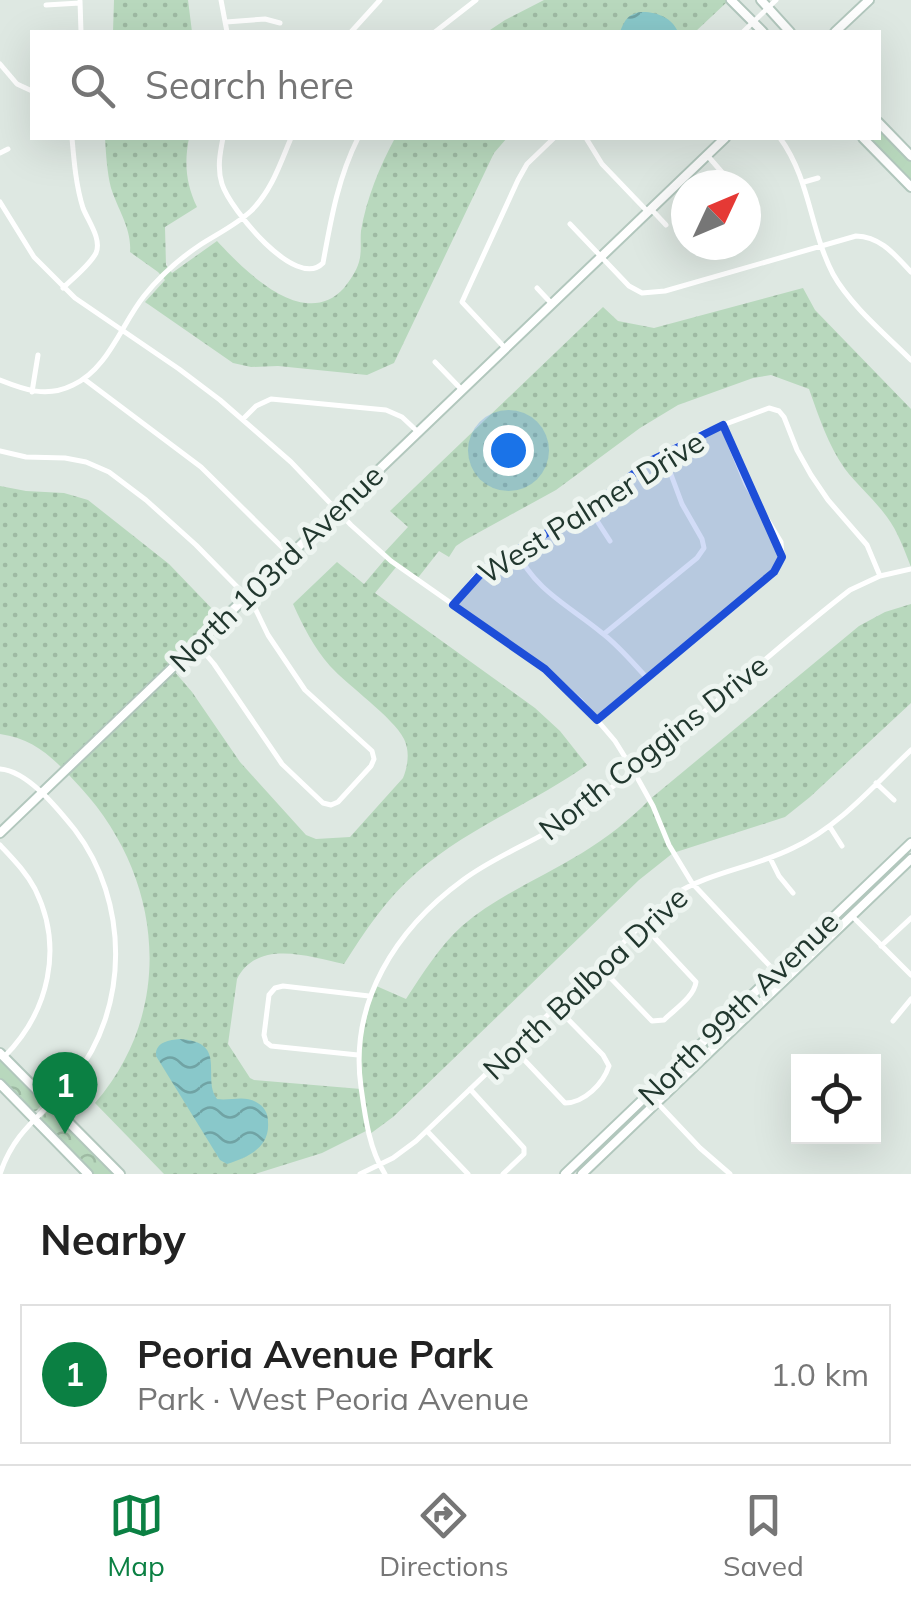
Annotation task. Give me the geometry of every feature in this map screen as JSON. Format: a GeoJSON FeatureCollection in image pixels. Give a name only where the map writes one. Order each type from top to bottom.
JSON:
{"type":"FeatureCollection","features":[{"type":"Feature","properties":{"kind":"street"},"geometry":{"type":"LineString","coordinates":[[221,0],[226,30]]}},
{"type":"Feature","properties":{"kind":"street"},"geometry":{"type":"LineString","coordinates":[[353,30],[380,0]]}},
{"type":"Feature","properties":{"kind":"street"},"geometry":{"type":"LineString","coordinates":[[438,30],[476,0]]}},
{"type":"Feature","properties":{"kind":"street"},"geometry":{"type":"LineString","coordinates":[[731,0],[761,30]]}},
{"type":"Feature","properties":{"kind":"street"},"geometry":{"type":"LineString","coordinates":[[744,30],[765,4],[776,0]]}},
{"type":"Feature","properties":{"kind":"street"},"geometry":{"type":"LineString","coordinates":[[837,30],[869,0]]}},
{"type":"Feature","properties":{"kind":"street"},"geometry":{"type":"LineString","coordinates":[[46,5],[80,2],[81,30]]}},
{"type":"Feature","properties":{"kind":"street"},"geometry":{"type":"LineString","coordinates":[[765,4],[788,30]]}},
{"type":"Feature","properties":{"kind":"street"},"geometry":{"type":"LineString","coordinates":[[226,22],[280,23]]}},
{"type":"Feature","properties":{"kind":"street"},"geometry":{"type":"LineString","coordinates":[[0,64],[16,84],[30,90]]}},
{"type":"Feature","properties":{"kind":"street"},"geometry":{"type":"LineString","coordinates":[[881,125],[911,156]]}},
{"type":"Feature","properties":{"kind":"street"},"geometry":{"type":"LineString","coordinates":[[63,288],[98,247],[83,208],[72,140]]}},
{"type":"Feature","properties":{"kind":"street"},"geometry":{"type":"LineString","coordinates":[[224,140],[220,177],[227,196],[262,240],[281,256],[310,270],[320,267],[324,260],[333,206],[357,140]]}},
{"type":"Feature","properties":{"kind":"street"},"geometry":{"type":"LineString","coordinates":[[0,380],[32,392],[55,392],[84,380],[98,366],[144,296],[170,268],[243,218],[258,203],[272,182],[289,140]]}},
{"type":"Feature","properties":{"kind":"street"},"geometry":{"type":"LineString","coordinates":[[506,349],[462,302],[518,180],[527,164],[552,140]]}},
{"type":"Feature","properties":{"kind":"street"},"geometry":{"type":"LineString","coordinates":[[587,140],[602,164],[666,224]]}},
{"type":"Feature","properties":{"kind":"street","name":"North 103rd Avenue"},"geometry":{"type":"LineString","coordinates":[[0,833],[724,140]]}},
{"type":"Feature","properties":{"kind":"street"},"geometry":{"type":"LineString","coordinates":[[781,140],[804,182],[834,275],[911,360]]}},
{"type":"Feature","properties":{"kind":"street"},"geometry":{"type":"LineString","coordinates":[[866,140],[911,187]]}},
{"type":"Feature","properties":{"kind":"street"},"geometry":{"type":"LineString","coordinates":[[0,153],[8,149]]}},
{"type":"Feature","properties":{"kind":"street"},"geometry":{"type":"LineString","coordinates":[[707,155],[720,170]]}},
{"type":"Feature","properties":{"kind":"street"},"geometry":{"type":"LineString","coordinates":[[804,182],[818,178]]}},
{"type":"Feature","properties":{"kind":"street"},"geometry":{"type":"LineString","coordinates":[[0,202],[23,242],[63,288],[244,419],[391,561],[545,669],[581,701],[634,770],[669,845],[692,883],[783,980]]}},
{"type":"Feature","properties":{"kind":"street"},"geometry":{"type":"LineString","coordinates":[[570,224],[629,286],[642,293],[666,292],[856,236],[883,244],[911,272]]}},
{"type":"Feature","properties":{"kind":"street"},"geometry":{"type":"LineString","coordinates":[[538,288],[552,304]]}},
{"type":"Feature","properties":{"kind":"street"},"geometry":{"type":"LineString","coordinates":[[32,392],[38,354]]}},
{"type":"Feature","properties":{"kind":"street"},"geometry":{"type":"LineString","coordinates":[[434,362],[462,390]]}},
{"type":"Feature","properties":{"kind":"street"},"geometry":{"type":"LineString","coordinates":[[84,380],[201,467],[290,555]]}},
{"type":"Feature","properties":{"kind":"street"},"geometry":{"type":"LineString","coordinates":[[244,419],[270,399],[386,410],[402,417],[418,432]]}},
{"type":"Feature","properties":{"kind":"street"},"geometry":{"type":"LineString","coordinates":[[338,418],[339,406]]}},
{"type":"Feature","properties":{"kind":"street","name":"West Palmer Drive"},"geometry":{"type":"LineString","coordinates":[[453,606],[474,578],[487,568],[589,509],[664,453],[769,408],[784,417],[811,475],[867,545],[880,576]]}},
{"type":"Feature","properties":{"kind":"street"},"geometry":{"type":"LineString","coordinates":[[597,720],[774,572],[782,556],[781,542],[746,484],[723,426]]}},
{"type":"Feature","properties":{"kind":"street"},"geometry":{"type":"LineString","coordinates":[[0,451],[26,457],[75,459],[109,472],[176,525],[247,596],[304,690],[372,751],[372,763],[338,802],[323,804],[274,754],[197,644]]}},
{"type":"Feature","properties":{"kind":"street"},"geometry":{"type":"LineString","coordinates":[[604,634],[697,558],[704,548],[664,453]]}},
{"type":"Feature","properties":{"kind":"street"},"geometry":{"type":"LineString","coordinates":[[589,509],[610,541]]}},
{"type":"Feature","properties":{"kind":"street"},"geometry":{"type":"LineString","coordinates":[[517,551],[540,585],[604,634],[646,678]]}},
{"type":"Feature","properties":{"kind":"street"},"geometry":{"type":"LineString","coordinates":[[782,556],[791,557]]}},
{"type":"Feature","properties":{"kind":"street","name":"North Coggins Drive"},"geometry":{"type":"LineString","coordinates":[[385,1174],[372,1144],[363,1099],[358,1055],[360,1027],[369,996],[404,938],[449,891],[569,819],[634,770],[850,590],[880,576],[911,569]]}},
{"type":"Feature","properties":{"kind":"street","name":"North Balboa Drive"},"geometry":{"type":"LineString","coordinates":[[360,1174],[405,1150],[427,1131],[672,896],[692,883],[792,849],[830,828],[911,750]]}},
{"type":"Feature","properties":{"kind":"street"},"geometry":{"type":"LineString","coordinates":[[0,769],[21,775],[76,832],[93,860],[110,904],[116,945],[114,980],[102,1027],[78,1072],[18,1135],[2,1160],[0,1174]]}},
{"type":"Feature","properties":{"kind":"street"},"geometry":{"type":"LineString","coordinates":[[876,783],[894,800]]}},
{"type":"Feature","properties":{"kind":"street"},"geometry":{"type":"LineString","coordinates":[[830,828],[842,846]]}},
{"type":"Feature","properties":{"kind":"street","name":"North 99th Avenue"},"geometry":{"type":"LineString","coordinates":[[565,1174],[911,842]]}},
{"type":"Feature","properties":{"kind":"street"},"geometry":{"type":"LineString","coordinates":[[0,845],[35,889],[50,940],[50,967],[43,999],[29,1028],[2,1055],[120,1174]]}},
{"type":"Feature","properties":{"kind":"street"},"geometry":{"type":"LineString","coordinates":[[770,857],[793,892]]}},
{"type":"Feature","properties":{"kind":"street","name":"North 99th Avenue"},"geometry":{"type":"LineString","coordinates":[[582,1174],[911,859]]}},
{"type":"Feature","properties":{"kind":"street"},"geometry":{"type":"LineString","coordinates":[[852,916],[911,976]]}},
{"type":"Feature","properties":{"kind":"street"},"geometry":{"type":"LineString","coordinates":[[881,946],[911,918]]}},
{"type":"Feature","properties":{"kind":"street"},"geometry":{"type":"LineString","coordinates":[[599,966],[652,1020],[664,1020],[694,991],[696,982],[642,924]]}},
{"type":"Feature","properties":{"kind":"street"},"geometry":{"type":"LineString","coordinates":[[810,940],[818,948]]}},
{"type":"Feature","properties":{"kind":"street"},"geometry":{"type":"LineString","coordinates":[[358,1055],[272,1046],[266,1042],[269,995],[283,986],[369,996]]}},
{"type":"Feature","properties":{"kind":"street"},"geometry":{"type":"LineString","coordinates":[[893,1021],[911,999]]}},
{"type":"Feature","properties":{"kind":"street"},"geometry":{"type":"LineString","coordinates":[[514,1048],[565,1103],[582,1100],[609,1070],[607,1060],[556,1007]]}},
{"type":"Feature","properties":{"kind":"street"},"geometry":{"type":"LineString","coordinates":[[699,1046],[707,1054]]}},
{"type":"Feature","properties":{"kind":"street"},"geometry":{"type":"LineString","coordinates":[[0,1084],[88,1174]]}},
{"type":"Feature","properties":{"kind":"street"},"geometry":{"type":"LineString","coordinates":[[470,1089],[524,1148],[524,1154],[506,1172]]}},
{"type":"Feature","properties":{"kind":"street"},"geometry":{"type":"LineString","coordinates":[[649,1094],[730,1174]]}},
{"type":"Feature","properties":{"kind":"street"},"geometry":{"type":"LineString","coordinates":[[427,1131],[468,1174]]}},
{"type":"Feature","properties":{"kind":"street"},"geometry":{"type":"LineString","coordinates":[[72,1174],[81,1166]]}},
{"type":"Feature","properties":{"kind":"highlighted area"},"geometry":{"type":"Polygon","coordinates":[[[723,425],[782,557],[774,572],[597,720],[545,669],[453,605],[487,567],[589,509],[650,461],[723,425]]]}},
{"type":"Feature","properties":{"kind":"green space"},"geometry":{"type":"Polygon","coordinates":[[[114,0],[188,0],[192,30],[113,30],[114,0]]]}},
{"type":"Feature","properties":{"kind":"green space"},"geometry":{"type":"Polygon","coordinates":[[[544,0],[728,1],[697,30],[490,30],[544,0]]]}},
{"type":"Feature","properties":{"kind":"green space"},"geometry":{"type":"Polygon","coordinates":[[[881,127],[911,159],[911,183],[869,140],[881,140],[881,127]]]}},
{"type":"Feature","properties":{"kind":"green space"},"geometry":{"type":"Polygon","coordinates":[[[105,140],[189,140],[187,173],[197,207],[165,227],[166,265],[172,273],[217,241],[276,292],[311,303],[328,300],[344,288],[356,269],[366,207],[394,140],[505,140],[494,153],[394,363],[367,375],[233,363],[145,302],[165,280],[130,252],[127,227],[114,196],[105,140]]]}},
{"type":"Feature","properties":{"kind":"green space"},"geometry":{"type":"Polygon","coordinates":[[[803,288],[815,310],[911,409],[911,567],[891,523],[839,460],[809,389],[771,375],[678,405],[556,490],[465,540],[449,557],[439,551],[417,579],[397,566],[375,593],[535,708],[587,765],[478,829],[416,873],[386,905],[344,964],[301,955],[271,954],[246,966],[237,979],[228,1044],[254,1080],[361,1089],[358,1055],[374,985],[406,999],[446,943],[476,915],[609,835],[859,626],[911,604],[911,703],[785,817],[673,853],[639,880],[393,1117],[370,1134],[368,1130],[322,1153],[255,1174],[164,1174],[95,1103],[121,1066],[139,1026],[148,985],[149,943],[143,902],[129,861],[108,823],[63,769],[35,746],[0,734],[0,486],[64,493],[88,500],[169,564],[218,615],[168,664],[240,762],[306,835],[316,839],[350,837],[403,778],[407,748],[390,721],[324,659],[293,604],[337,562],[364,584],[386,558],[383,554],[408,527],[390,511],[603,307],[618,321],[654,328],[803,288]]]}},
{"type":"Feature","properties":{"kind":"green space"},"geometry":{"type":"Polygon","coordinates":[[[0,1056],[43,1100],[36,1111],[31,1111],[0,1080],[0,1056]]]}},
{"type":"Feature","properties":{"kind":"green space"},"geometry":{"type":"Polygon","coordinates":[[[48,1110],[53,1110],[116,1174],[92,1174],[42,1122],[48,1110]]]}},
{"type":"Feature","properties":{"kind":"water"},"geometry":{"type":"Polygon","coordinates":[[[640,12],[662,16],[677,30],[621,30],[632,15],[640,12]]]}},
{"type":"Feature","properties":{"kind":"water"},"geometry":{"type":"Polygon","coordinates":[[[180,1039],[195,1042],[209,1054],[217,1099],[251,1100],[265,1110],[266,1138],[250,1154],[227,1164],[220,1160],[156,1056],[160,1045],[180,1039]]]}},
{"type":"Feature","properties":{"kind":"place","name":"Peoria Avenue Park"},"geometry":{"type":"Point","coordinates":[65,1134]}}]}
